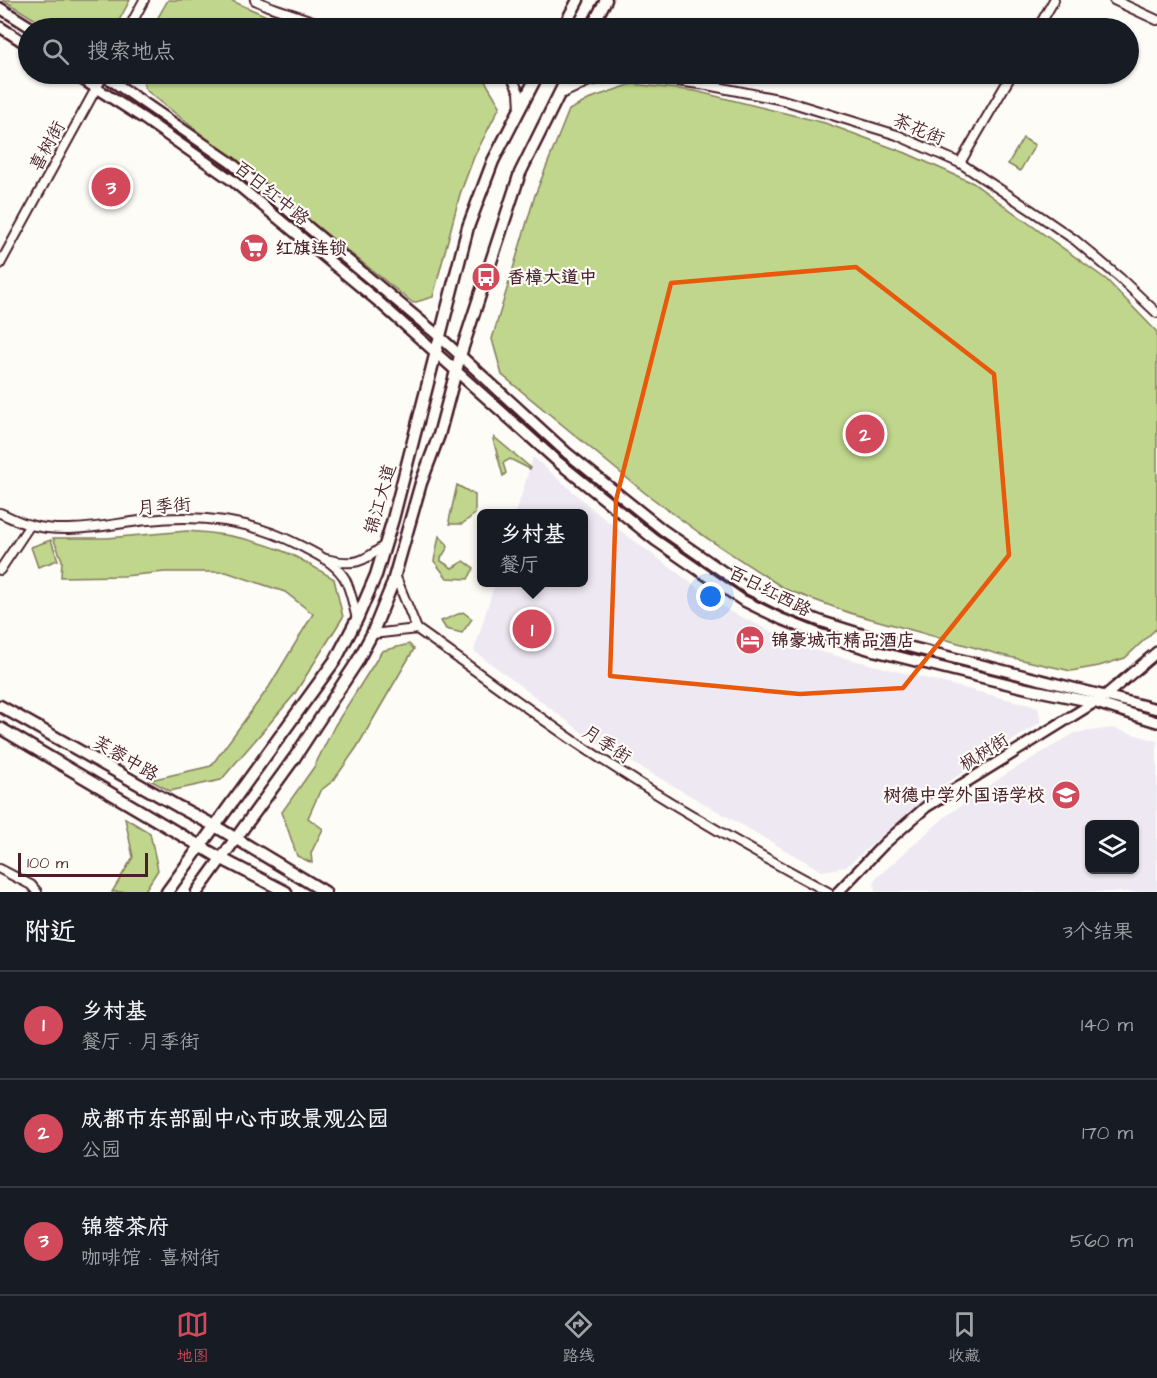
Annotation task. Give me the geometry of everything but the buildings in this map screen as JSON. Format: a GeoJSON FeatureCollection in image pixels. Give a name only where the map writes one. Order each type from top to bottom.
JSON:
{"type":"FeatureCollection","features":[{"type":"Feature","properties":{"kind":"main road"},"geometry":{"type":"LineString","coordinates":[[568,18],[578,0]]}},
{"type":"Feature","properties":{"kind":"main road"},"geometry":{"type":"LineString","coordinates":[[597,18],[606,0]]}},
{"type":"Feature","properties":{"kind":"main road","name":"锦江大道"},"geometry":{"type":"LineString","coordinates":[[167,892],[336,659],[357,619],[376,574],[385,545],[468,227],[493,161],[532,84]]}},
{"type":"Feature","properties":{"kind":"main road","name":"锦江大道"},"geometry":{"type":"LineString","coordinates":[[197,892],[302,747],[357,662],[372,634],[395,575],[421,483],[439,435],[460,356],[520,173],[564,84]]}},
{"type":"Feature","properties":{"kind":"main road","name":"芙蓉中路"},"geometry":{"type":"LineString","coordinates":[[0,706],[215,825],[326,892]]}},
{"type":"Feature","properties":{"kind":"main road"},"geometry":{"type":"LineString","coordinates":[[0,728],[222,859],[286,892]]}},
{"type":"Feature","properties":{"kind":"street"},"geometry":{"type":"LineString","coordinates":[[134,18],[144,0]]}},
{"type":"Feature","properties":{"kind":"street"},"geometry":{"type":"LineString","coordinates":[[255,0],[303,18]]}},
{"type":"Feature","properties":{"kind":"street"},"geometry":{"type":"LineString","coordinates":[[1044,18],[1054,0]]}},
{"type":"Feature","properties":{"kind":"street"},"geometry":{"type":"LineString","coordinates":[[1114,0],[1157,20]]}},
{"type":"Feature","properties":{"kind":"street"},"geometry":{"type":"LineString","coordinates":[[0,8],[18,19]]}},
{"type":"Feature","properties":{"kind":"street"},"geometry":{"type":"LineString","coordinates":[[0,27],[18,39]]}},
{"type":"Feature","properties":{"kind":"street","name":"百日红中路"},"geometry":{"type":"LineString","coordinates":[[90,84],[233,181],[379,302],[436,355]]}},
{"type":"Feature","properties":{"kind":"street","name":"喜树街"},"geometry":{"type":"LineString","coordinates":[[0,264],[98,84]]}},
{"type":"Feature","properties":{"kind":"street","name":"百日红中路"},"geometry":{"type":"LineString","coordinates":[[117,84],[230,162],[440,338]]}},
{"type":"Feature","properties":{"kind":"street"},"geometry":{"type":"LineString","coordinates":[[515,84],[519,92],[519,108]]}},
{"type":"Feature","properties":{"kind":"street","name":"茶花街"},"geometry":{"type":"LineString","coordinates":[[555,103],[562,92],[582,84]]}},
{"type":"Feature","properties":{"kind":"street","name":"茶花街"},"geometry":{"type":"LineString","coordinates":[[699,84],[783,99],[897,135],[960,163],[1075,240],[1157,313]]}},
{"type":"Feature","properties":{"kind":"street"},"geometry":{"type":"LineString","coordinates":[[960,163],[1006,84]]}},
{"type":"Feature","properties":{"kind":"street","name":"百日红西路"},"geometry":{"type":"LineString","coordinates":[[440,338],[575,460],[663,530],[748,589],[786,608],[874,638],[1157,709]]}},
{"type":"Feature","properties":{"kind":"street","name":"百日红西路"},"geometry":{"type":"LineString","coordinates":[[436,355],[558,462],[647,533],[742,600],[819,634],[871,650],[1029,689],[1093,702],[1157,722]]}},
{"type":"Feature","properties":{"kind":"street","name":"月季街"},"geometry":{"type":"LineString","coordinates":[[0,513],[30,525],[88,529],[150,520],[202,518],[243,523],[284,537],[324,558],[344,576],[357,619]]}},
{"type":"Feature","properties":{"kind":"street"},"geometry":{"type":"LineString","coordinates":[[0,570],[30,525]]}},
{"type":"Feature","properties":{"kind":"street"},"geometry":{"type":"LineString","coordinates":[[324,558],[344,563],[357,562],[370,557],[385,545]]}},
{"type":"Feature","properties":{"kind":"street"},"geometry":{"type":"LineString","coordinates":[[372,634],[417,629],[395,575]]}},
{"type":"Feature","properties":{"kind":"street","name":"月季街"},"geometry":{"type":"LineString","coordinates":[[417,629],[578,743],[657,795],[751,851],[828,892]]}},
{"type":"Feature","properties":{"kind":"street","name":"枫树街"},"geometry":{"type":"LineString","coordinates":[[838,892],[884,844],[926,807],[1106,695],[1157,652]]}},
{"type":"Feature","properties":{"kind":"street"},"geometry":{"type":"LineString","coordinates":[[0,869],[31,885],[37,892]]}},
{"type":"Feature","properties":{"kind":"highlighted area"},"geometry":{"type":"Polygon","coordinates":[[[856,267],[994,374],[1009,555],[903,688],[800,694],[610,676],[616,500],[671,283],[856,267]]]}},
{"type":"Feature","properties":{"kind":"shaded area"},"geometry":{"type":"Polygon","coordinates":[[[533,457],[602,517],[729,611],[806,648],[1038,707],[1041,722],[931,793],[846,867],[822,871],[591,739],[474,651],[494,587],[588,587],[588,509],[517,509],[533,457]]]}},
{"type":"Feature","properties":{"kind":"shaded area","name":"树德中学外国语学校"},"geometry":{"type":"Polygon","coordinates":[[[1112,728],[1157,741],[1157,892],[875,892],[874,880],[946,816],[1006,774],[1075,733],[1112,728]]]}},
{"type":"Feature","properties":{"kind":"green space"},"geometry":{"type":"Polygon","coordinates":[[[3,0],[130,0],[120,18],[33,18],[3,0]]]}},
{"type":"Feature","properties":{"kind":"green space"},"geometry":{"type":"Polygon","coordinates":[[[168,0],[230,0],[271,18],[158,18],[168,0]]]}},
{"type":"Feature","properties":{"kind":"green space"},"geometry":{"type":"Polygon","coordinates":[[[144,84],[487,84],[500,106],[474,157],[460,194],[433,297],[413,303],[146,90],[144,84]]]}},
{"type":"Feature","properties":{"kind":"green space"},"geometry":{"type":"Polygon","coordinates":[[[632,84],[695,91],[825,123],[906,153],[973,183],[1107,280],[1157,332],[1157,628],[1125,658],[1071,671],[1005,656],[850,613],[785,589],[705,537],[645,493],[502,375],[492,339],[535,195],[569,110],[594,97],[632,84]]]}},
{"type":"Feature","properties":{"kind":"green space"},"geometry":{"type":"Polygon","coordinates":[[[1023,138],[1035,145],[1020,171],[1008,164],[1023,138]]]}},
{"type":"Feature","properties":{"kind":"green space"},"geometry":{"type":"Polygon","coordinates":[[[494,437],[531,468],[510,459],[503,463],[506,473],[503,476],[494,437]]]}},
{"type":"Feature","properties":{"kind":"green space"},"geometry":{"type":"Polygon","coordinates":[[[457,485],[475,495],[475,514],[462,524],[450,524],[449,521],[457,485]]]}},
{"type":"Feature","properties":{"kind":"green space"},"geometry":{"type":"Polygon","coordinates":[[[187,531],[227,535],[252,541],[278,549],[301,560],[334,579],[343,617],[294,695],[221,780],[170,791],[150,780],[211,766],[269,687],[313,614],[285,592],[226,572],[165,572],[124,576],[61,577],[62,560],[53,538],[107,538],[187,531]]]}},
{"type":"Feature","properties":{"kind":"green space"},"geometry":{"type":"Polygon","coordinates":[[[439,536],[448,547],[441,561],[452,568],[464,561],[474,568],[468,579],[447,578],[434,561],[439,536]]]}},
{"type":"Feature","properties":{"kind":"green space"},"geometry":{"type":"Polygon","coordinates":[[[51,540],[58,560],[38,567],[31,547],[51,540]]]}},
{"type":"Feature","properties":{"kind":"green space"},"geometry":{"type":"Polygon","coordinates":[[[463,612],[472,619],[462,633],[446,629],[441,621],[463,612]]]}},
{"type":"Feature","properties":{"kind":"green space"},"geometry":{"type":"Polygon","coordinates":[[[409,644],[414,649],[357,747],[334,780],[320,791],[308,818],[323,829],[311,853],[312,863],[297,856],[282,812],[314,767],[335,725],[382,651],[409,644]]]}},
{"type":"Feature","properties":{"kind":"green space"},"geometry":{"type":"Polygon","coordinates":[[[125,818],[150,833],[158,870],[144,892],[112,892],[133,857],[125,818]]]}},
{"type":"Feature","properties":{"kind":"place","name":"锦蓉茶府"},"geometry":{"type":"Point","coordinates":[111,187]}},
{"type":"Feature","properties":{"kind":"place","name":"红旗连锁"},"geometry":{"type":"Point","coordinates":[254,248]}},
{"type":"Feature","properties":{"kind":"place","name":"香樟大道中"},"geometry":{"type":"Point","coordinates":[486,277]}},
{"type":"Feature","properties":{"kind":"place","name":"成都市东部副中心市政景观公园"},"geometry":{"type":"Point","coordinates":[865,434]}},
{"type":"Feature","properties":{"kind":"place","name":"乡村基"},"geometry":{"type":"Point","coordinates":[532,629]}},
{"type":"Feature","properties":{"kind":"place","name":"锦豪城市精品酒店"},"geometry":{"type":"Point","coordinates":[750,640]}},
{"type":"Feature","properties":{"kind":"place","name":"树德中学外国语学校"},"geometry":{"type":"Point","coordinates":[1066,795]}}]}
